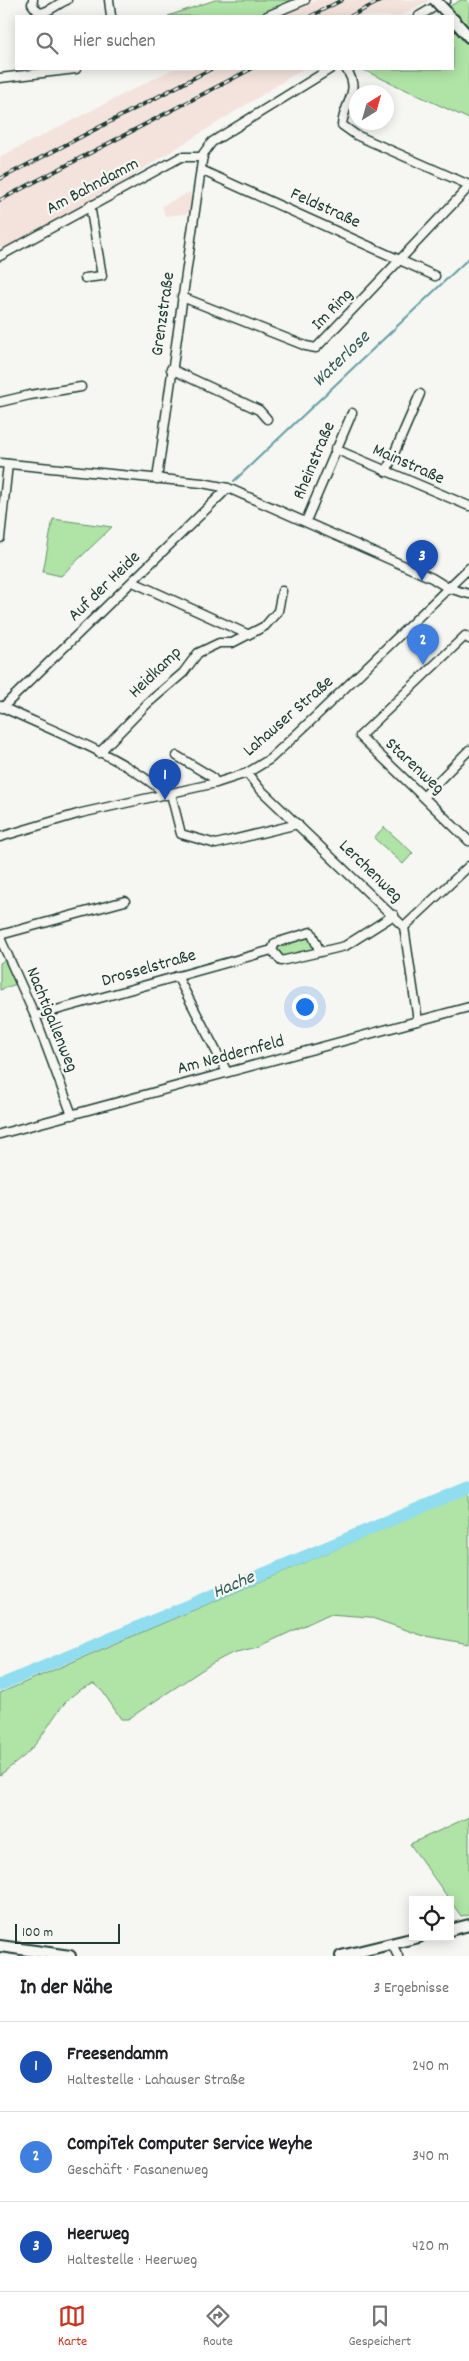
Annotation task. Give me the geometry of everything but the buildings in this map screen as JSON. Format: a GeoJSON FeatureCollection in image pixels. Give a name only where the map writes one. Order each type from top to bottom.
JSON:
{"type":"FeatureCollection","features":[{"type":"Feature","properties":{"kind":"main road"},"geometry":{"type":"LineString","coordinates":[[435,0],[449,15]]}},
{"type":"Feature","properties":{"kind":"main road"},"geometry":{"type":"LineString","coordinates":[[454,20],[469,37]]}},
{"type":"Feature","properties":{"kind":"main road"},"geometry":{"type":"LineString","coordinates":[[454,1929],[469,1925]]}},
{"type":"Feature","properties":{"kind":"main road"},"geometry":{"type":"LineString","coordinates":[[341,1956],[409,1940]]}},
{"type":"Feature","properties":{"kind":"main road"},"geometry":{"type":"LineString","coordinates":[[0,1946],[70,1956]]}},
{"type":"Feature","properties":{"kind":"street"},"geometry":{"type":"LineString","coordinates":[[32,0],[32,4],[39,13],[53,9],[56,2],[66,0]]}},
{"type":"Feature","properties":{"kind":"street"},"geometry":{"type":"LineString","coordinates":[[109,0],[111,15]]}},
{"type":"Feature","properties":{"kind":"street"},"geometry":{"type":"LineString","coordinates":[[269,15],[305,0]]}},
{"type":"Feature","properties":{"kind":"street"},"geometry":{"type":"LineString","coordinates":[[421,15],[446,0]]}},
{"type":"Feature","properties":{"kind":"street"},"geometry":{"type":"LineString","coordinates":[[0,78],[68,70]]}},
{"type":"Feature","properties":{"kind":"street"},"geometry":{"type":"LineString","coordinates":[[203,156],[212,142],[328,70]]}},
{"type":"Feature","properties":{"kind":"street","name":"Im Ring"},"geometry":{"type":"LineString","coordinates":[[182,297],[306,346],[316,348],[469,186],[356,135],[342,125],[343,112],[352,96],[354,84],[347,70]]}},
{"type":"Feature","properties":{"kind":"street","name":"Grenzstraße"},"geometry":{"type":"LineString","coordinates":[[157,479],[171,370],[203,156]]}},
{"type":"Feature","properties":{"kind":"street","name":"Am Bahndamm"},"geometry":{"type":"LineString","coordinates":[[0,256],[90,205],[182,157],[203,156]]}},
{"type":"Feature","properties":{"kind":"street","name":"Feldstraße"},"geometry":{"type":"LineString","coordinates":[[201,170],[435,276]]}},
{"type":"Feature","properties":{"kind":"street"},"geometry":{"type":"LineString","coordinates":[[85,278],[102,276],[90,205]]}},
{"type":"Feature","properties":{"kind":"street"},"geometry":{"type":"LineString","coordinates":[[171,370],[259,410],[267,419]]}},
{"type":"Feature","properties":{"kind":"street"},"geometry":{"type":"LineString","coordinates":[[0,402],[81,387]]}},
{"type":"Feature","properties":{"kind":"street"},"geometry":{"type":"LineString","coordinates":[[386,472],[420,394]]}},
{"type":"Feature","properties":{"kind":"street","name":"Rheinstraße"},"geometry":{"type":"LineString","coordinates":[[306,521],[352,413]]}},
{"type":"Feature","properties":{"kind":"street","name":"Mainstraße"},"geometry":{"type":"LineString","coordinates":[[336,449],[469,507]]}},
{"type":"Feature","properties":{"kind":"street"},"geometry":{"type":"LineString","coordinates":[[0,538],[4,464],[202,483],[228,488],[432,578],[448,588],[469,594]]}},
{"type":"Feature","properties":{"kind":"street","name":"Auf der Heide"},"geometry":{"type":"LineString","coordinates":[[1,707],[133,582],[228,488]]}},
{"type":"Feature","properties":{"kind":"street","name":"Lahauser Straße"},"geometry":{"type":"LineString","coordinates":[[0,837],[81,813],[216,783],[247,773],[270,759],[469,568]]}},
{"type":"Feature","properties":{"kind":"street"},"geometry":{"type":"LineString","coordinates":[[133,582],[247,634]]}},
{"type":"Feature","properties":{"kind":"street","name":"Heidkamp"},"geometry":{"type":"LineString","coordinates":[[98,753],[148,703],[183,672],[198,653],[219,644],[232,642],[265,626],[278,611],[282,591]]}},
{"type":"Feature","properties":{"kind":"street","name":"Starenweg"},"geometry":{"type":"LineString","coordinates":[[467,638],[360,736],[424,796],[469,842]]}},
{"type":"Feature","properties":{"kind":"street"},"geometry":{"type":"LineString","coordinates":[[1,707],[152,781],[168,794],[181,834],[216,844],[298,824]]}},
{"type":"Feature","properties":{"kind":"street"},"geometry":{"type":"LineString","coordinates":[[424,796],[469,750]]}},
{"type":"Feature","properties":{"kind":"street"},"geometry":{"type":"LineString","coordinates":[[177,756],[212,777],[216,783]]}},
{"type":"Feature","properties":{"kind":"street","name":"Lerchenweg"},"geometry":{"type":"LineString","coordinates":[[247,773],[259,788],[394,915],[404,927],[418,1021]]}},
{"type":"Feature","properties":{"kind":"street"},"geometry":{"type":"LineString","coordinates":[[404,927],[469,866]]}},
{"type":"Feature","properties":{"kind":"street"},"geometry":{"type":"LineString","coordinates":[[0,935],[125,901]]}},
{"type":"Feature","properties":{"kind":"street"},"geometry":{"type":"LineString","coordinates":[[272,950],[281,961],[345,946],[394,915]]}},
{"type":"Feature","properties":{"kind":"street","name":"Drosselstraße"},"geometry":{"type":"LineString","coordinates":[[35,1016],[272,950],[275,943],[311,932],[320,952]]}},
{"type":"Feature","properties":{"kind":"street","name":"Nachtigallenweg"},"geometry":{"type":"LineString","coordinates":[[0,938],[35,1016],[72,1114]]}},
{"type":"Feature","properties":{"kind":"street"},"geometry":{"type":"LineString","coordinates":[[177,976],[227,1072]]}},
{"type":"Feature","properties":{"kind":"street","name":"Am Neddernfeld"},"geometry":{"type":"LineString","coordinates":[[0,1134],[469,1006]]}},
{"type":"Feature","properties":{"kind":"street"},"geometry":{"type":"LineString","coordinates":[[392,1944],[398,1956]]}},
{"type":"Feature","properties":{"kind":"shaded area"},"geometry":{"type":"Polygon","coordinates":[[[317,0],[431,0],[401,15],[280,15],[317,0]]]}},
{"type":"Feature","properties":{"kind":"shaded area"},"geometry":{"type":"Polygon","coordinates":[[[171,70],[301,70],[119,184],[0,252],[0,157],[171,70]]]}},
{"type":"Feature","properties":{"kind":"shaded area"},"geometry":{"type":"Polygon","coordinates":[[[190,192],[191,199],[195,197],[193,213],[165,216],[162,206],[190,192]]]}},
{"type":"Feature","properties":{"kind":"green space"},"geometry":{"type":"Polygon","coordinates":[[[215,0],[297,0],[261,15],[171,15],[215,0]]]}},
{"type":"Feature","properties":{"kind":"green space"},"geometry":{"type":"Polygon","coordinates":[[[461,0],[467,0],[469,3],[469,29],[448,7],[461,0]]]}},
{"type":"Feature","properties":{"kind":"green space"},"geometry":{"type":"Polygon","coordinates":[[[454,27],[469,45],[469,119],[363,70],[454,70],[454,27]]]}},
{"type":"Feature","properties":{"kind":"green space"},"geometry":{"type":"Polygon","coordinates":[[[53,519],[112,527],[61,576],[43,572],[53,519]]]}},
{"type":"Feature","properties":{"kind":"green space"},"geometry":{"type":"Polygon","coordinates":[[[384,827],[413,853],[403,864],[374,838],[384,827]]]}},
{"type":"Feature","properties":{"kind":"green space"},"geometry":{"type":"Polygon","coordinates":[[[309,933],[317,952],[282,960],[273,950],[276,944],[309,933]]]}},
{"type":"Feature","properties":{"kind":"green space"},"geometry":{"type":"Polygon","coordinates":[[[5,960],[16,984],[0,990],[0,963],[5,960]]]}},
{"type":"Feature","properties":{"kind":"green space"},"geometry":{"type":"Polygon","coordinates":[[[469,1492],[469,1644],[421,1635],[369,1617],[329,1614],[258,1647],[232,1653],[211,1664],[128,1719],[121,1719],[103,1692],[94,1684],[83,1688],[74,1694],[59,1710],[29,1751],[0,1775],[0,1693],[469,1492]]]}},
{"type":"Feature","properties":{"kind":"green space"},"geometry":{"type":"Polygon","coordinates":[[[469,1817],[469,1915],[461,1916],[454,1906],[454,1896],[447,1896],[410,1844],[469,1817]]]}},
{"type":"Feature","properties":{"kind":"waterway","name":"Waterlose"},"geometry":{"type":"LineString","coordinates":[[234,481],[469,258]]}},
{"type":"Feature","properties":{"kind":"waterway","name":"Hache"},"geometry":{"type":"LineString","coordinates":[[0,1685],[469,1487]]}},
{"type":"Feature","properties":{"kind":"railway"},"geometry":{"type":"LineString","coordinates":[[313,15],[342,0]]}},
{"type":"Feature","properties":{"kind":"railway"},"geometry":{"type":"LineString","coordinates":[[353,15],[382,0]]}},
{"type":"Feature","properties":{"kind":"railway"},"geometry":{"type":"LineString","coordinates":[[0,179],[209,70]]}},
{"type":"Feature","properties":{"kind":"railway"},"geometry":{"type":"LineString","coordinates":[[0,200],[249,70]]}},
{"type":"Feature","properties":{"kind":"place","name":"Heerweg"},"geometry":{"type":"Point","coordinates":[422,581]}},
{"type":"Feature","properties":{"kind":"place","name":"CompiTek Computer Service Weyhe"},"geometry":{"type":"Point","coordinates":[423,665]}},
{"type":"Feature","properties":{"kind":"place","name":"Freesendamm"},"geometry":{"type":"Point","coordinates":[165,800]}}]}
